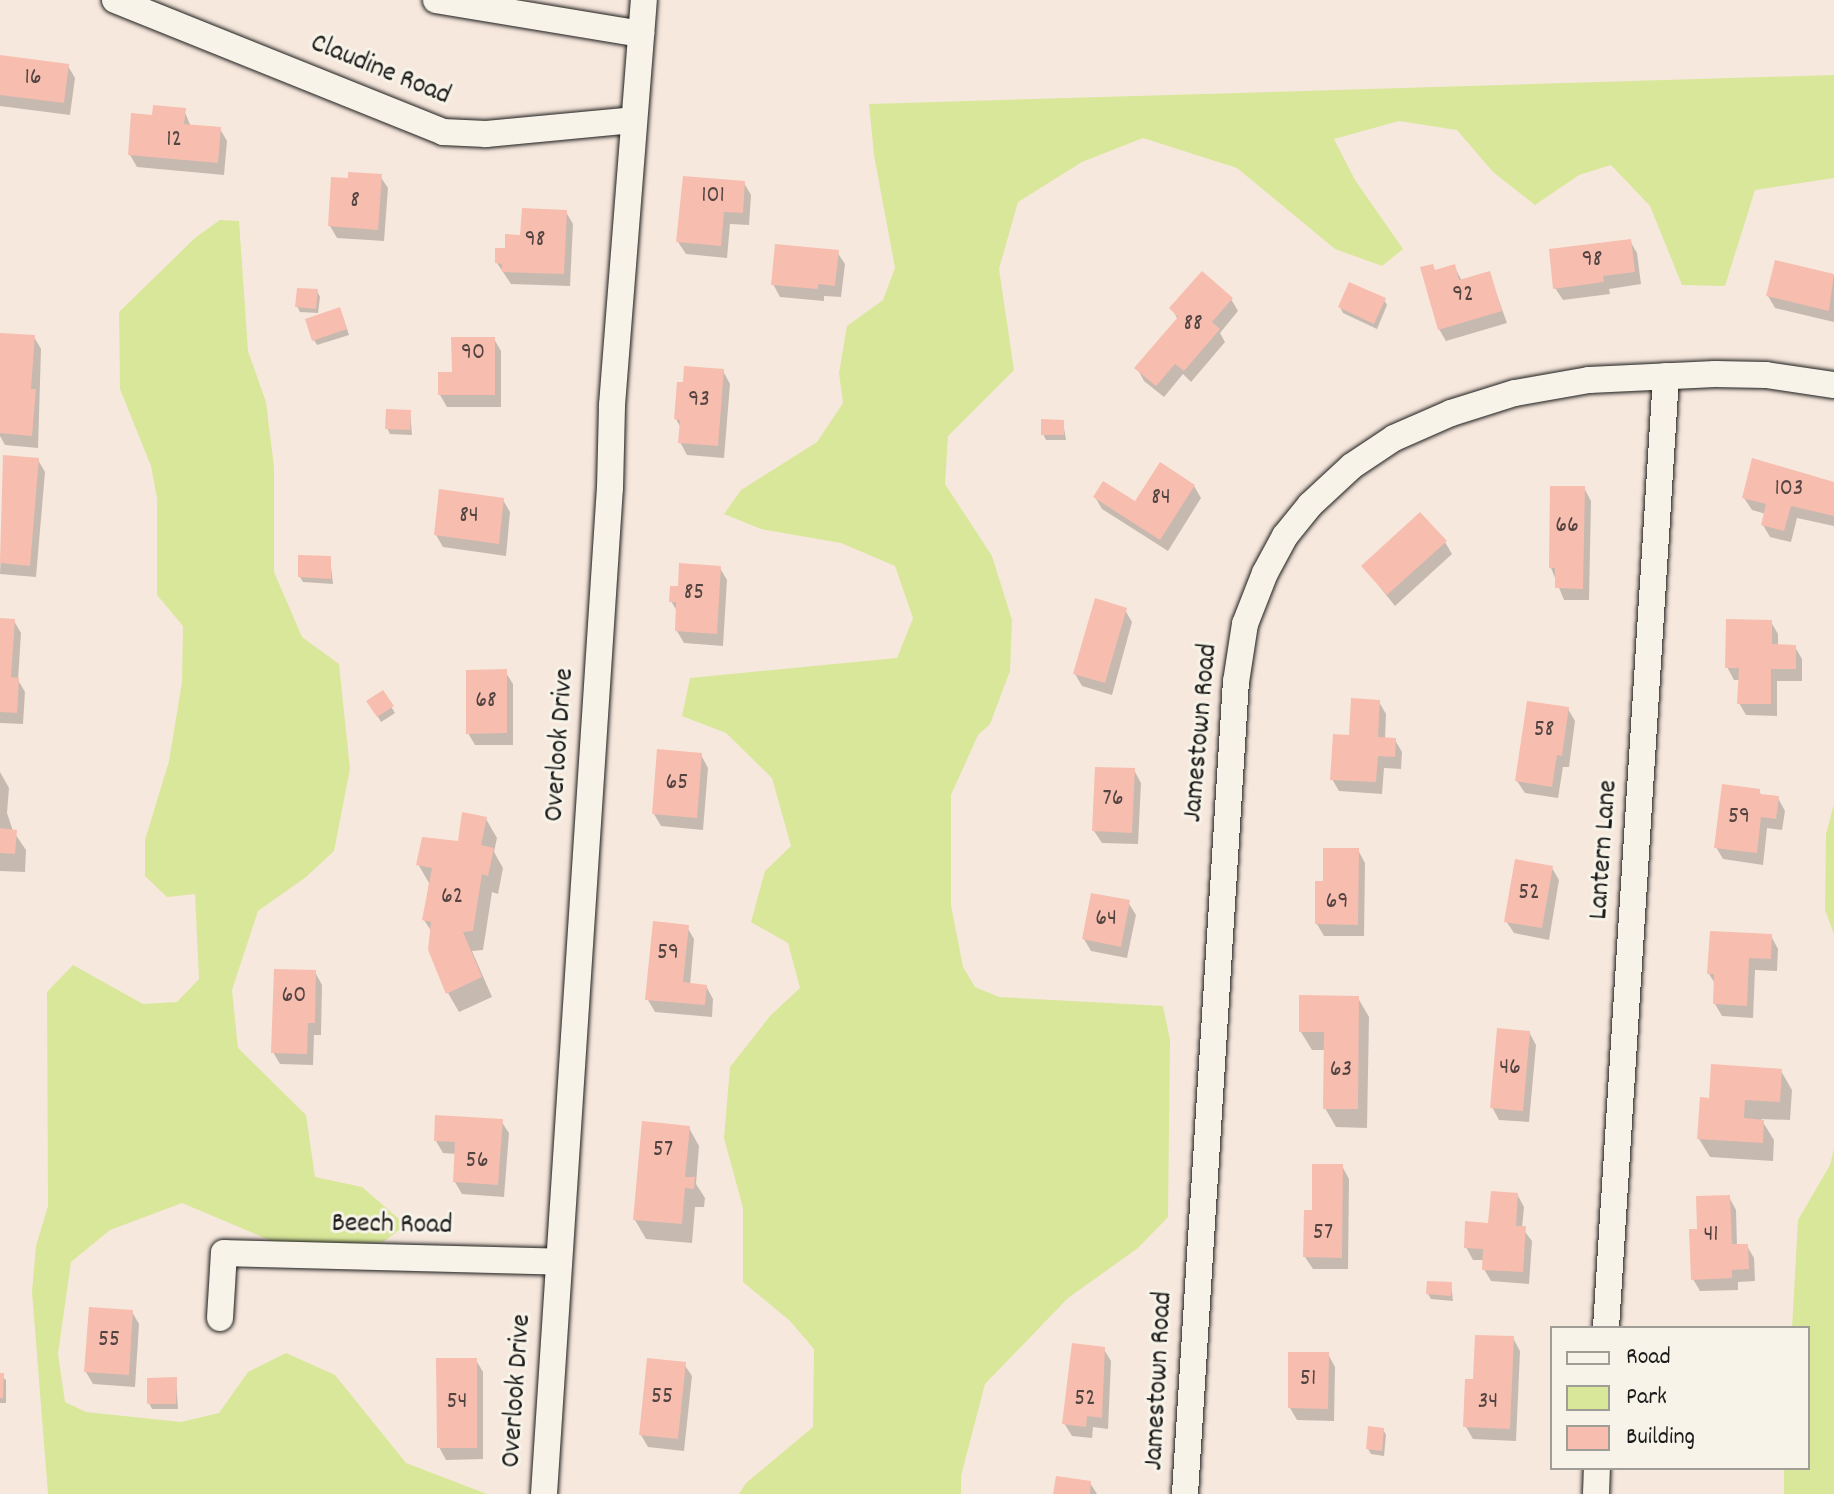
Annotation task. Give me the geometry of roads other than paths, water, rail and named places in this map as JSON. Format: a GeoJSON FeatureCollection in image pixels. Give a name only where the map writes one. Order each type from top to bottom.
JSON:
{"type":"FeatureCollection","features":[{"type":"Feature","properties":{"kind":"street","name":"Claudine Road"},"geometry":{"type":"LineString","coordinates":[[115,0],[443,132],[486,134],[633,120]]}},
{"type":"Feature","properties":{"kind":"street"},"geometry":{"type":"LineString","coordinates":[[436,0],[641,34]]}},
{"type":"Feature","properties":{"kind":"street","name":"Overlook Drive"},"geometry":{"type":"LineString","coordinates":[[544,1494],[610,488],[612,405],[644,0]]}},
{"type":"Feature","properties":{"kind":"street","name":"Jamestown Road"},"geometry":{"type":"LineString","coordinates":[[1185,1494],[1236,682],[1245,624],[1265,573],[1285,536],[1310,505],[1352,466],[1394,438],[1451,413],[1515,393],[1589,380],[1666,376],[1766,375],[1834,385]]}},
{"type":"Feature","properties":{"kind":"street","name":"Lantern Lane"},"geometry":{"type":"LineString","coordinates":[[1606,1326],[1666,376]]}},
{"type":"Feature","properties":{"kind":"street","name":"Beech Road"},"geometry":{"type":"LineString","coordinates":[[220,1318],[224,1253],[559,1262]]}},
{"type":"Feature","properties":{"kind":"street"},"geometry":{"type":"LineString","coordinates":[[1596,1494],[1597,1470]]}}]}
